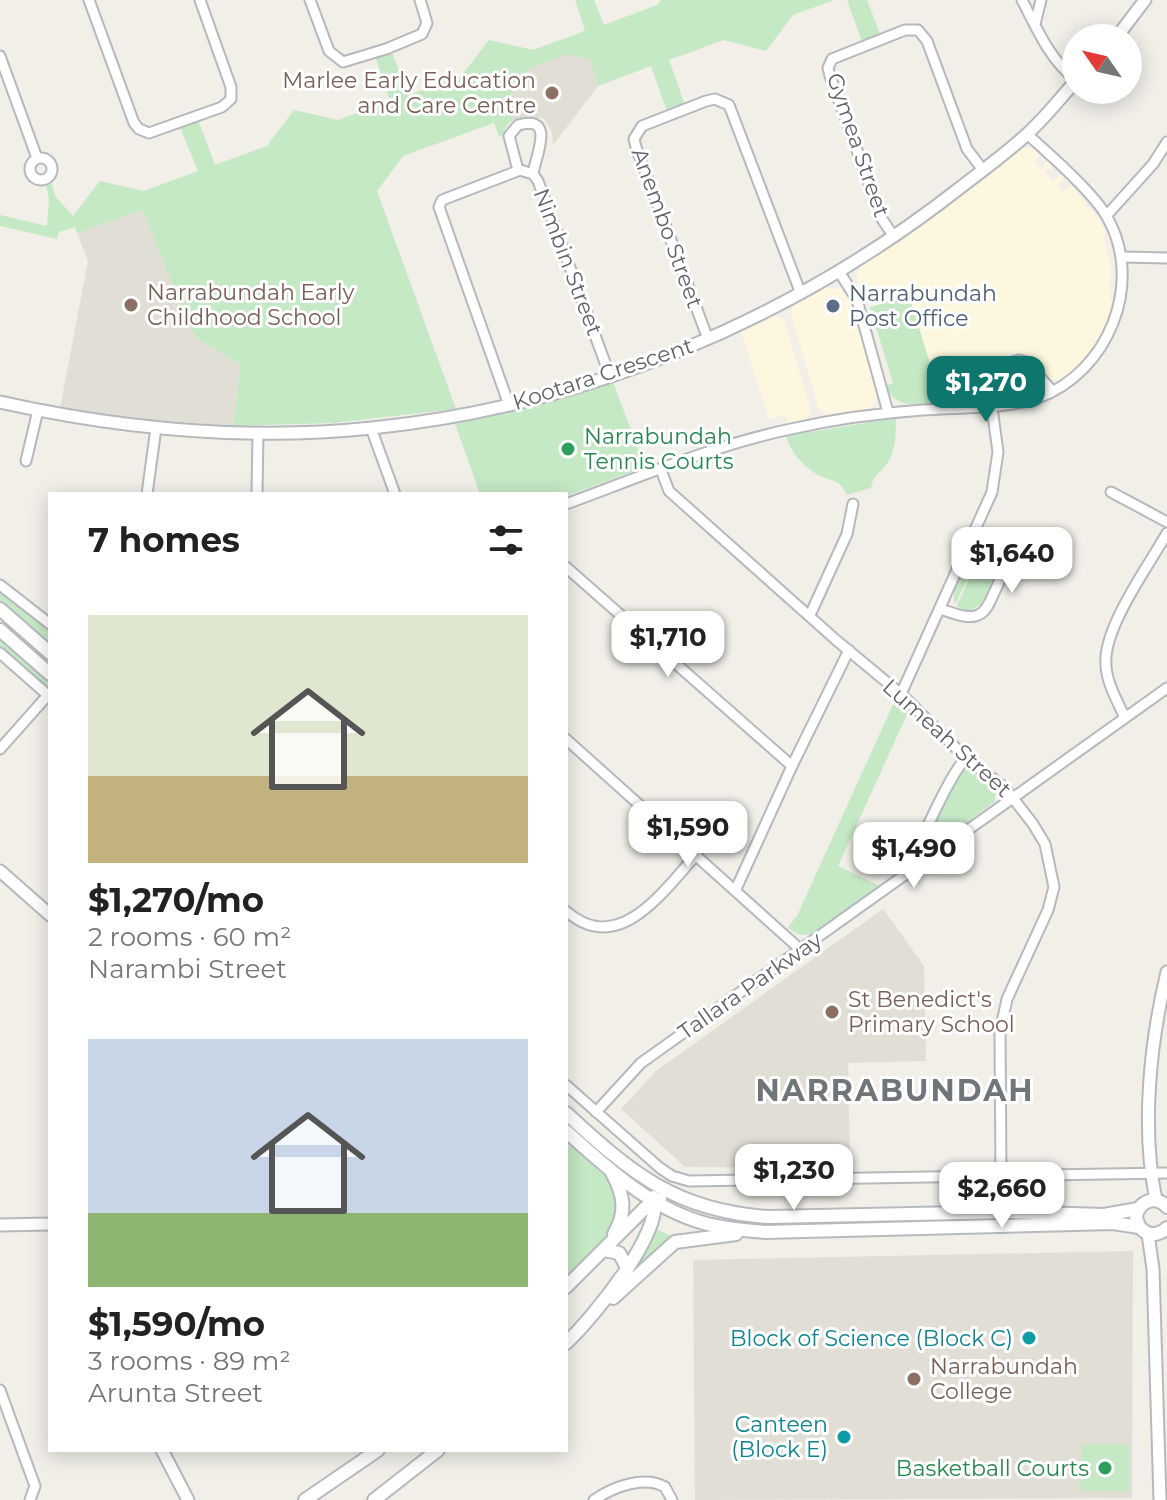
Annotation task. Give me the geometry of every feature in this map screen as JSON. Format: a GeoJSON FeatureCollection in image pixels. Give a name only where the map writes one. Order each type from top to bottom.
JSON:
{"type":"FeatureCollection","features":[{"type":"Feature","properties":{"kind":"main road"},"geometry":{"type":"LineString","coordinates":[[0,609],[48,651]]}},
{"type":"Feature","properties":{"kind":"main road"},"geometry":{"type":"LineString","coordinates":[[0,630],[48,672]]}},
{"type":"Feature","properties":{"kind":"main road"},"geometry":{"type":"LineString","coordinates":[[571,1127],[610,1170],[655,1202],[712,1225],[763,1231]]}},
{"type":"Feature","properties":{"kind":"main road"},"geometry":{"type":"LineString","coordinates":[[571,1127],[643,1178],[675,1196],[718,1211],[750,1215],[1008,1212],[1104,1215],[1156,1204]]}},
{"type":"Feature","properties":{"kind":"main road"},"geometry":{"type":"LineString","coordinates":[[571,1127],[647,1187],[655,1202],[656,1213],[627,1267],[603,1303],[578,1331]]}},
{"type":"Feature","properties":{"kind":"main road"},"geometry":{"type":"LineString","coordinates":[[604,1250],[620,1223],[624,1206],[610,1170]]}},
{"type":"Feature","properties":{"kind":"main road"},"geometry":{"type":"LineString","coordinates":[[568,1285],[655,1202],[675,1196]]}},
{"type":"Feature","properties":{"kind":"main road"},"geometry":{"type":"LineString","coordinates":[[1153,1231],[1136,1221],[1156,1204]]}},
{"type":"Feature","properties":{"kind":"main road"},"geometry":{"type":"LineString","coordinates":[[862,1215],[873,1228]]}},
{"type":"Feature","properties":{"kind":"main road"},"geometry":{"type":"LineString","coordinates":[[568,1341],[675,1242],[683,1239],[763,1231],[1113,1223],[1153,1231]]}},
{"type":"Feature","properties":{"kind":"main road"},"geometry":{"type":"LineString","coordinates":[[604,1250],[619,1253],[627,1267]]}},
{"type":"Feature","properties":{"kind":"main road"},"geometry":{"type":"LineString","coordinates":[[314,1499],[375,1452]]}},
{"type":"Feature","properties":{"kind":"main road"},"geometry":{"type":"LineString","coordinates":[[374,1500],[435,1452]]}},
{"type":"Feature","properties":{"kind":"street"},"geometry":{"type":"LineString","coordinates":[[89,0],[133,120],[139,129],[149,133],[222,107],[231,99],[231,85],[200,0]]}},
{"type":"Feature","properties":{"kind":"street"},"geometry":{"type":"LineString","coordinates":[[310,0],[329,51],[343,62],[422,34],[427,23],[420,0]]}},
{"type":"Feature","properties":{"kind":"street"},"geometry":{"type":"LineString","coordinates":[[1022,0],[1046,46],[1062,67]]}},
{"type":"Feature","properties":{"kind":"street"},"geometry":{"type":"LineString","coordinates":[[1035,24],[1041,0]]}},
{"type":"Feature","properties":{"kind":"street"},"geometry":{"type":"LineString","coordinates":[[1127,24],[1145,0]]}},
{"type":"Feature","properties":{"kind":"street","name":"Gymea Street"},"geometry":{"type":"LineString","coordinates":[[894,237],[882,219],[830,76],[828,68],[832,59],[905,30],[918,30],[927,41],[967,149],[983,170]]}},
{"type":"Feature","properties":{"kind":"street"},"geometry":{"type":"LineString","coordinates":[[0,56],[37,158]]}},
{"type":"Feature","properties":{"kind":"street","name":"Kootara Crescent"},"geometry":{"type":"LineString","coordinates":[[0,402],[156,428],[258,433],[371,428],[463,415],[610,376],[657,361],[708,339],[840,273],[983,170],[1027,134],[1062,95]]}},
{"type":"Feature","properties":{"kind":"street","name":"Anembo Street"},"geometry":{"type":"LineString","coordinates":[[708,339],[636,147],[634,139],[642,126],[706,101],[715,99],[729,105],[801,294]]}},
{"type":"Feature","properties":{"kind":"street"},"geometry":{"type":"LineString","coordinates":[[518,170],[509,136],[518,125],[529,123],[538,128],[543,140],[533,174]]}},
{"type":"Feature","properties":{"kind":"street"},"geometry":{"type":"LineString","coordinates":[[568,503],[760,436],[888,412],[992,408],[1037,398],[1083,371],[1114,323],[1120,302],[1122,257],[1107,215],[1027,134]]}},
{"type":"Feature","properties":{"kind":"street"},"geometry":{"type":"LineString","coordinates":[[1107,215],[1153,164],[1167,142]]}},
{"type":"Feature","properties":{"kind":"street","name":"Nimbin Street"},"geometry":{"type":"LineString","coordinates":[[509,405],[439,207],[442,200],[518,170],[533,174],[538,181],[610,376]]}},
{"type":"Feature","properties":{"kind":"street"},"geometry":{"type":"LineString","coordinates":[[1122,257],[1167,258]]}},
{"type":"Feature","properties":{"kind":"street"},"geometry":{"type":"LineString","coordinates":[[840,273],[857,300],[888,412]]}},
{"type":"Feature","properties":{"kind":"street"},"geometry":{"type":"LineString","coordinates":[[967,407],[978,377],[991,369],[1019,360],[1027,362],[1052,391]]}},
{"type":"Feature","properties":{"kind":"street"},"geometry":{"type":"LineString","coordinates":[[901,694],[992,492],[998,452],[992,408]]}},
{"type":"Feature","properties":{"kind":"street"},"geometry":{"type":"LineString","coordinates":[[26,461],[38,410]]}},
{"type":"Feature","properties":{"kind":"street"},"geometry":{"type":"LineString","coordinates":[[147,492],[156,428]]}},
{"type":"Feature","properties":{"kind":"street"},"geometry":{"type":"LineString","coordinates":[[371,428],[394,492]]}},
{"type":"Feature","properties":{"kind":"street"},"geometry":{"type":"LineString","coordinates":[[257,492],[258,433]]}},
{"type":"Feature","properties":{"kind":"street","name":"Lumeah Street"},"geometry":{"type":"LineString","coordinates":[[661,470],[669,491],[901,694],[966,758],[1005,788],[1045,844],[1054,887],[1048,910],[1002,1016],[1001,1177]]}},
{"type":"Feature","properties":{"kind":"street"},"geometry":{"type":"LineString","coordinates":[[1111,492],[1167,522]]}},
{"type":"Feature","properties":{"kind":"street"},"geometry":{"type":"LineString","coordinates":[[810,615],[847,534],[853,504]]}},
{"type":"Feature","properties":{"kind":"street"},"geometry":{"type":"LineString","coordinates":[[1125,718],[1108,675],[1107,645],[1114,625],[1167,533]]}},
{"type":"Feature","properties":{"kind":"street"},"geometry":{"type":"LineString","coordinates":[[940,609],[977,616],[986,608],[1003,575],[1005,565],[1002,556],[995,547],[973,534]]}},
{"type":"Feature","properties":{"kind":"street"},"geometry":{"type":"LineString","coordinates":[[568,569],[792,766]]}},
{"type":"Feature","properties":{"kind":"street"},"geometry":{"type":"LineString","coordinates":[[0,585],[48,622]]}},
{"type":"Feature","properties":{"kind":"street"},"geometry":{"type":"LineString","coordinates":[[736,889],[849,650]]}},
{"type":"Feature","properties":{"kind":"street"},"geometry":{"type":"LineString","coordinates":[[0,653],[48,695]]}},
{"type":"Feature","properties":{"kind":"street","name":"Tallara Parkway"},"geometry":{"type":"LineString","coordinates":[[596,1112],[641,1063],[1167,688]]}},
{"type":"Feature","properties":{"kind":"street"},"geometry":{"type":"LineString","coordinates":[[0,749],[48,697]]}},
{"type":"Feature","properties":{"kind":"street"},"geometry":{"type":"LineString","coordinates":[[568,741],[801,950]]}},
{"type":"Feature","properties":{"kind":"street"},"geometry":{"type":"LineString","coordinates":[[913,870],[913,862],[955,770],[966,758]]}},
{"type":"Feature","properties":{"kind":"street"},"geometry":{"type":"LineString","coordinates":[[927,831],[931,838],[945,847]]}},
{"type":"Feature","properties":{"kind":"street"},"geometry":{"type":"LineString","coordinates":[[568,912],[586,925],[605,928],[625,923],[645,910],[697,854]]}},
{"type":"Feature","properties":{"kind":"street"},"geometry":{"type":"LineString","coordinates":[[0,871],[48,913]]}},
{"type":"Feature","properties":{"kind":"street"},"geometry":{"type":"LineString","coordinates":[[1156,1204],[1150,1173],[1150,1060],[1167,972]]}},
{"type":"Feature","properties":{"kind":"street"},"geometry":{"type":"LineString","coordinates":[[568,1087],[663,1171],[695,1182],[1167,1173]]}},
{"type":"Feature","properties":{"kind":"street"},"geometry":{"type":"LineString","coordinates":[[0,1225],[48,1224]]}},
{"type":"Feature","properties":{"kind":"street"},"geometry":{"type":"LineString","coordinates":[[1153,1231],[1160,1500]]}},
{"type":"Feature","properties":{"kind":"street"},"geometry":{"type":"LineString","coordinates":[[0,1390],[35,1486],[30,1500]]}},
{"type":"Feature","properties":{"kind":"street"},"geometry":{"type":"LineString","coordinates":[[163,1452],[188,1500]]}},
{"type":"Feature","properties":{"kind":"street"},"geometry":{"type":"LineString","coordinates":[[594,1500],[610,1491],[652,1482],[663,1485],[672,1500]]}},
{"type":"Feature","properties":{"kind":"shaded area","name":"Marlee Early Education and Care Centre"},"geometry":{"type":"Polygon","coordinates":[[[567,54],[590,59],[598,86],[553,145],[552,132],[545,120],[540,117],[533,122],[528,117],[514,119],[508,100],[526,70],[567,54]]]}},
{"type":"Feature","properties":{"kind":"shaded area"},"geometry":{"type":"Polygon","coordinates":[[[1021,148],[1032,148],[1041,154],[1034,161],[1041,168],[1048,161],[1052,165],[1044,172],[1053,181],[1061,175],[1064,178],[1057,186],[1063,192],[1071,185],[1100,221],[1107,234],[1103,236],[1111,267],[1110,300],[1114,302],[1111,313],[1102,336],[1090,354],[1061,380],[1048,379],[1034,361],[1017,356],[983,367],[973,376],[963,398],[942,402],[909,297],[870,307],[868,302],[861,304],[856,277],[862,265],[929,219],[1021,148]]]}},
{"type":"Feature","properties":{"kind":"shaded area","name":"Narrabundah Early Childhood School"},"geometry":{"type":"Polygon","coordinates":[[[143,210],[174,289],[191,320],[188,323],[198,339],[241,365],[233,426],[138,419],[60,408],[88,261],[77,233],[143,210]]]}},
{"type":"Feature","properties":{"kind":"shaded area"},"geometry":{"type":"Polygon","coordinates":[[[826,288],[840,289],[851,300],[877,391],[875,404],[868,409],[827,415],[819,409],[790,311],[794,305],[826,288]]]}},
{"type":"Feature","properties":{"kind":"shaded area"},"geometry":{"type":"Polygon","coordinates":[[[774,315],[784,319],[811,412],[806,419],[788,423],[786,415],[769,419],[741,331],[774,315]]]}},
{"type":"Feature","properties":{"kind":"shaded area","name":"St Benedict's Primary School"},"geometry":{"type":"Polygon","coordinates":[[[883,909],[924,966],[926,1061],[848,1063],[850,1168],[685,1167],[621,1109],[656,1071],[883,909]]]}},
{"type":"Feature","properties":{"kind":"shaded area","name":"Narrabundah College"},"geometry":{"type":"Polygon","coordinates":[[[1133,1251],[1132,1498],[695,1500],[693,1260],[1133,1251]]]}},
{"type":"Feature","properties":{"kind":"green space"},"geometry":{"type":"Polygon","coordinates":[[[575,0],[594,0],[604,25],[657,5],[661,0],[834,0],[793,15],[766,51],[724,40],[669,60],[685,105],[667,111],[651,66],[598,86],[590,60],[567,54],[526,70],[508,100],[514,119],[502,136],[499,136],[494,123],[403,156],[377,191],[456,409],[333,423],[233,426],[241,365],[198,339],[187,322],[190,320],[174,289],[143,210],[77,233],[75,227],[59,232],[57,239],[0,226],[0,215],[47,226],[49,200],[46,184],[51,181],[55,196],[73,216],[100,181],[144,191],[198,171],[180,127],[198,120],[215,165],[267,146],[294,110],[338,120],[390,101],[375,56],[391,50],[409,95],[462,75],[489,40],[533,50],[585,31],[575,0]]]}},
{"type":"Feature","properties":{"kind":"green space"},"geometry":{"type":"Polygon","coordinates":[[[847,0],[867,0],[880,34],[862,41],[847,0]]]}},
{"type":"Feature","properties":{"kind":"green space"},"geometry":{"type":"Polygon","coordinates":[[[909,296],[942,402],[902,402],[895,399],[886,385],[893,383],[870,307],[909,296]]]}},
{"type":"Feature","properties":{"kind":"green space"},"geometry":{"type":"Polygon","coordinates":[[[1019,365],[1028,369],[1036,380],[1032,393],[986,399],[979,396],[978,384],[988,373],[1019,365]]]}},
{"type":"Feature","properties":{"kind":"green space"},"geometry":{"type":"Polygon","coordinates":[[[613,382],[645,467],[568,495],[568,492],[479,492],[454,421],[526,406],[613,382]]]}},
{"type":"Feature","properties":{"kind":"green space"},"geometry":{"type":"Polygon","coordinates":[[[896,418],[894,446],[888,462],[875,477],[871,488],[846,495],[841,486],[819,476],[801,461],[786,436],[896,418]]]}},
{"type":"Feature","properties":{"kind":"green space"},"geometry":{"type":"Polygon","coordinates":[[[983,547],[992,549],[997,556],[994,581],[980,605],[965,611],[957,606],[983,547]]]}},
{"type":"Feature","properties":{"kind":"green space"},"geometry":{"type":"Polygon","coordinates":[[[981,548],[955,603],[960,572],[969,557],[981,548]]]}},
{"type":"Feature","properties":{"kind":"green space"},"geometry":{"type":"Polygon","coordinates":[[[0,591],[48,627],[48,644],[0,601],[0,591]]]}},
{"type":"Feature","properties":{"kind":"green space"},"geometry":{"type":"Polygon","coordinates":[[[0,637],[48,680],[48,690],[0,647],[0,637]]]}},
{"type":"Feature","properties":{"kind":"green space"},"geometry":{"type":"Polygon","coordinates":[[[896,698],[909,710],[838,866],[880,886],[815,932],[797,933],[788,927],[797,916],[896,698]]]}},
{"type":"Feature","properties":{"kind":"green space"},"geometry":{"type":"Polygon","coordinates":[[[963,768],[976,771],[991,783],[995,801],[947,838],[939,839],[931,827],[954,777],[963,768]]]}},
{"type":"Feature","properties":{"kind":"green space"},"geometry":{"type":"Polygon","coordinates":[[[568,1141],[609,1178],[618,1197],[614,1223],[597,1246],[568,1275],[568,1141]]]}},
{"type":"Feature","properties":{"kind":"green space"},"geometry":{"type":"Polygon","coordinates":[[[654,1228],[675,1238],[636,1267],[635,1266],[654,1228]]]}},
{"type":"Feature","properties":{"kind":"green space","name":"Basketball Courts"},"geometry":{"type":"Polygon","coordinates":[[[1082,1444],[1129,1444],[1129,1491],[1080,1491],[1082,1444]]]}},
{"type":"Feature","properties":{"kind":"place","name":"Marlee Early Education and Care Centre"},"geometry":{"type":"Point","coordinates":[552,93]}},
{"type":"Feature","properties":{"kind":"place","name":"Narrabundah Early Childhood School"},"geometry":{"type":"Point","coordinates":[131,305]}},
{"type":"Feature","properties":{"kind":"place","name":"Narrabundah Post Office"},"geometry":{"type":"Point","coordinates":[833,306]}},
{"type":"Feature","properties":{"kind":"place","name":"Narrabundah Tennis Courts"},"geometry":{"type":"Point","coordinates":[568,449]}},
{"type":"Feature","properties":{"kind":"place","name":"St Benedict's Primary School"},"geometry":{"type":"Point","coordinates":[832,1012]}},
{"type":"Feature","properties":{"kind":"place","name":"Block of Science (Block C)"},"geometry":{"type":"Point","coordinates":[1029,1338]}},
{"type":"Feature","properties":{"kind":"place","name":"Narrabundah College"},"geometry":{"type":"Point","coordinates":[914,1379]}},
{"type":"Feature","properties":{"kind":"place","name":"Canteen (Block E)"},"geometry":{"type":"Point","coordinates":[844,1437]}},
{"type":"Feature","properties":{"kind":"place","name":"Basketball Courts"},"geometry":{"type":"Point","coordinates":[1105,1468]}},
{"type":"Feature","properties":{"kind":"district","name":"NARRABUNDAH"},"geometry":{"type":"Point","coordinates":[895,1090]}}]}
